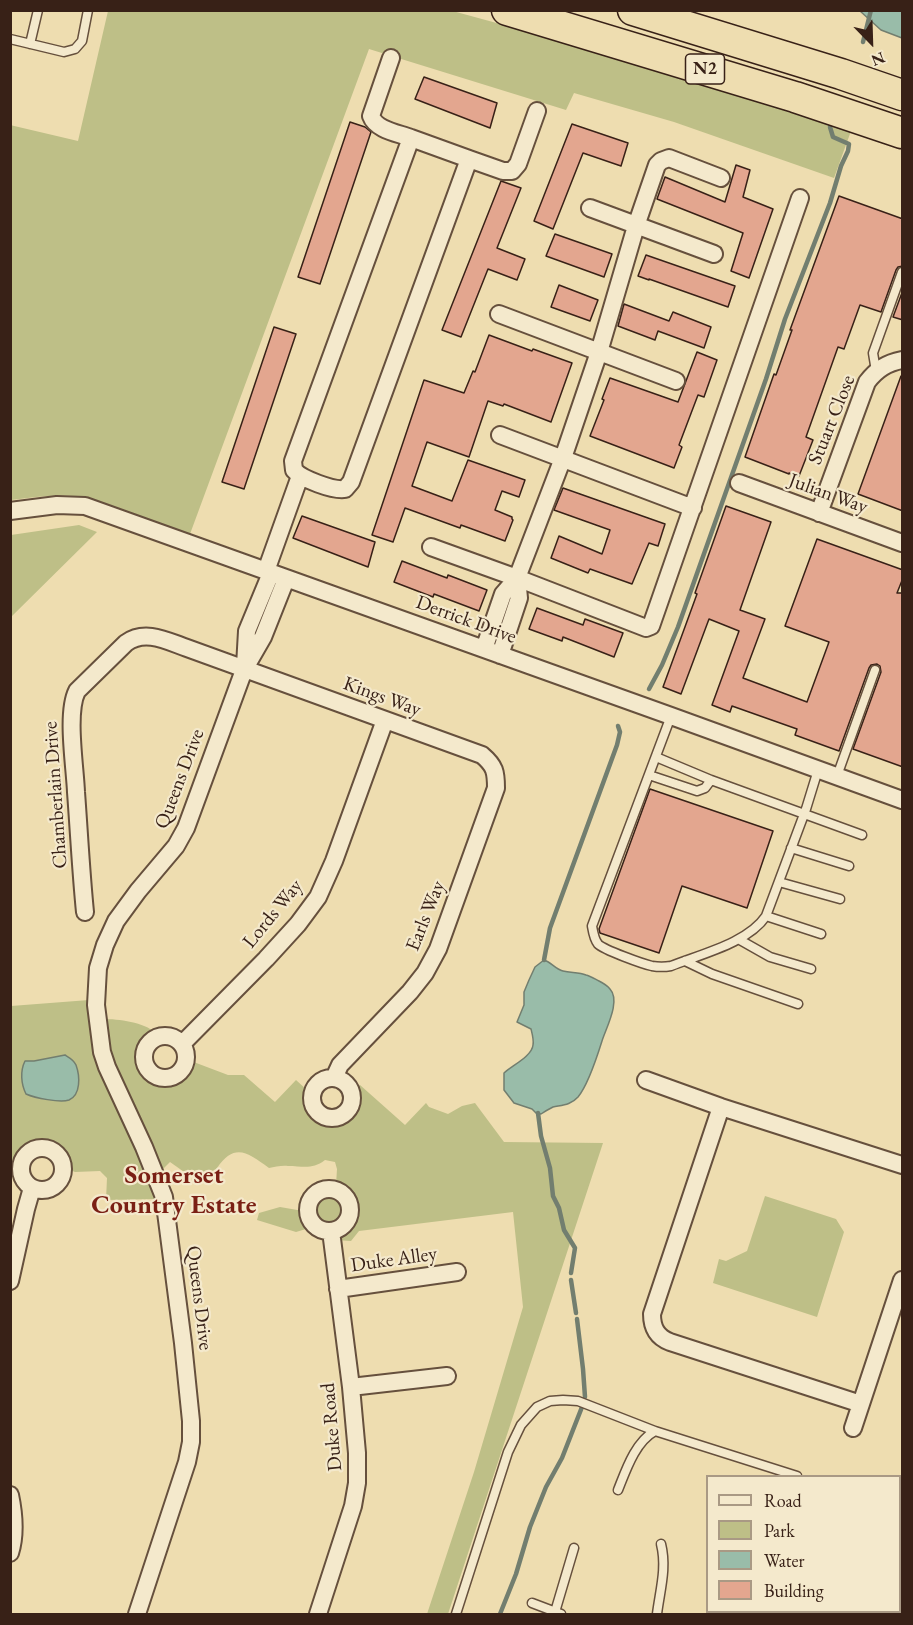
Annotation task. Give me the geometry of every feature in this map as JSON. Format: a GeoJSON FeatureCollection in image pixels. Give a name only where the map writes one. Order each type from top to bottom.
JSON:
{"type":"FeatureCollection","features":[{"type":"Feature","properties":{"kind":"highway","name":"N2"},"geometry":{"type":"LineString","coordinates":[[507,10],[795,97],[903,134]]}},
{"type":"Feature","properties":{"kind":"highway","name":"N2"},"geometry":{"type":"LineString","coordinates":[[633,10],[903,95]]}},
{"type":"Feature","properties":{"kind":"street"},"geometry":{"type":"LineString","coordinates":[[391,58],[371,116],[375,124],[411,138],[507,172],[515,168],[537,111]]}},
{"type":"Feature","properties":{"kind":"street"},"geometry":{"type":"LineString","coordinates":[[411,138],[293,461],[294,470],[300,476],[340,490],[349,486],[469,159]]}},
{"type":"Feature","properties":{"kind":"street"},"geometry":{"type":"LineString","coordinates":[[492,652],[503,594],[517,578],[563,458],[657,165],[669,158],[722,178]]}},
{"type":"Feature","properties":{"kind":"street"},"geometry":{"type":"LineString","coordinates":[[431,547],[646,628],[649,627],[693,508],[800,198]]}},
{"type":"Feature","properties":{"kind":"street"},"geometry":{"type":"LineString","coordinates":[[590,208],[714,254]]}},
{"type":"Feature","properties":{"kind":"street"},"geometry":{"type":"LineString","coordinates":[[498,314],[676,381]]}},
{"type":"Feature","properties":{"kind":"street","name":"Stuart Close"},"geometry":{"type":"LineString","coordinates":[[819,513],[867,382],[876,371],[888,363],[903,360]]}},
{"type":"Feature","properties":{"kind":"street"},"geometry":{"type":"LineString","coordinates":[[500,435],[693,508]]}},
{"type":"Feature","properties":{"kind":"street","name":"Queens Drive"},"geometry":{"type":"LineString","coordinates":[[137,1614],[187,1462],[191,1442],[191,1421],[164,1197],[144,1147],[112,1080],[102,1052],[96,1005],[98,968],[116,921],[176,846],[186,828],[244,670],[247,631],[274,574],[300,476]]}},
{"type":"Feature","properties":{"kind":"street","name":"Julian Way"},"geometry":{"type":"LineString","coordinates":[[739,483],[903,543]]}},
{"type":"Feature","properties":{"kind":"street","name":"Derrick Drive"},"geometry":{"type":"LineString","coordinates":[[10,511],[57,504],[85,506],[903,800]]}},
{"type":"Feature","properties":{"kind":"street","name":"Chamberlain Drive"},"geometry":{"type":"LineString","coordinates":[[85,912],[72,711],[73,699],[77,692],[126,643],[140,636],[148,635],[244,670]]}},
{"type":"Feature","properties":{"kind":"street","name":"Kings Way"},"geometry":{"type":"LineString","coordinates":[[244,670],[482,755],[494,766],[496,776]]}},
{"type":"Feature","properties":{"kind":"street","name":"Lords Way"},"geometry":{"type":"LineString","coordinates":[[182,1044],[298,924],[318,897],[334,861],[385,720]]}},
{"type":"Feature","properties":{"kind":"street","name":"Earls Way"},"geometry":{"type":"LineString","coordinates":[[334,1078],[340,1065],[420,979],[438,949],[493,798],[496,776]]}},
{"type":"Feature","properties":{"kind":"street"},"geometry":{"type":"LineString","coordinates":[[646,1080],[721,1107],[903,1165]]}},
{"type":"Feature","properties":{"kind":"street"},"geometry":{"type":"LineString","coordinates":[[721,1107],[652,1314],[654,1328],[663,1339],[670,1342],[861,1404]]}},
{"type":"Feature","properties":{"kind":"street"},"geometry":{"type":"LineString","coordinates":[[10,1281],[32,1188]]}},
{"type":"Feature","properties":{"kind":"street","name":"Duke Road"},"geometry":{"type":"LineString","coordinates":[[318,1614],[353,1506],[357,1482],[357,1453],[351,1387],[331,1231]]}},
{"type":"Feature","properties":{"kind":"street","name":"Duke Alley"},"geometry":{"type":"LineString","coordinates":[[338,1289],[457,1272]]}},
{"type":"Feature","properties":{"kind":"street"},"geometry":{"type":"LineString","coordinates":[[853,1428],[903,1280]]}},
{"type":"Feature","properties":{"kind":"street"},"geometry":{"type":"LineString","coordinates":[[351,1387],[447,1376]]}},
{"type":"Feature","properties":{"kind":"street"},"geometry":{"type":"LineString","coordinates":[[10,1495],[13,1508],[14,1541],[10,1553]]}},
{"type":"Feature","properties":{"kind":"lane"},"geometry":{"type":"LineString","coordinates":[[30,44],[38,10]]}},
{"type":"Feature","properties":{"kind":"lane"},"geometry":{"type":"LineString","coordinates":[[10,39],[63,52],[75,50],[82,41],[88,10]]}},
{"type":"Feature","properties":{"kind":"lane"},"geometry":{"type":"LineString","coordinates":[[876,371],[873,352],[903,272]]}},
{"type":"Feature","properties":{"kind":"lane"},"geometry":{"type":"LineString","coordinates":[[837,776],[876,670]]}},
{"type":"Feature","properties":{"kind":"lane"},"geometry":{"type":"LineString","coordinates":[[671,716],[592,926],[593,934],[604,948],[651,966],[671,966],[685,961],[740,940],[760,926],[766,916],[804,815],[818,770]]}},
{"type":"Feature","properties":{"kind":"lane"},"geometry":{"type":"LineString","coordinates":[[656,757],[711,780],[862,835]]}},
{"type":"Feature","properties":{"kind":"lane"},"geometry":{"type":"LineString","coordinates":[[649,774],[697,791],[705,788],[711,780]]}},
{"type":"Feature","properties":{"kind":"lane"},"geometry":{"type":"LineString","coordinates":[[791,848],[849,866]]}},
{"type":"Feature","properties":{"kind":"lane"},"geometry":{"type":"LineString","coordinates":[[779,882],[840,899]]}},
{"type":"Feature","properties":{"kind":"lane"},"geometry":{"type":"LineString","coordinates":[[766,916],[821,934]]}},
{"type":"Feature","properties":{"kind":"lane"},"geometry":{"type":"LineString","coordinates":[[740,940],[770,957],[811,969]]}},
{"type":"Feature","properties":{"kind":"lane"},"geometry":{"type":"LineString","coordinates":[[685,961],[712,974],[798,1004]]}},
{"type":"Feature","properties":{"kind":"lane"},"geometry":{"type":"LineString","coordinates":[[456,1614],[508,1452],[521,1425],[537,1407],[550,1401],[578,1401],[655,1431],[794,1475]]}},
{"type":"Feature","properties":{"kind":"lane"},"geometry":{"type":"LineString","coordinates":[[618,1491],[626,1469],[637,1450],[645,1438],[655,1431]]}},
{"type":"Feature","properties":{"kind":"lane"},"geometry":{"type":"LineString","coordinates":[[657,1614],[664,1577],[660,1544]]}},
{"type":"Feature","properties":{"kind":"lane"},"geometry":{"type":"LineString","coordinates":[[532,1603],[558,1613],[574,1548]]}},
{"type":"Feature","properties":{"kind":"green space"},"geometry":{"type":"Polygon","coordinates":[[[449,10],[599,51],[851,131],[834,178],[674,122],[574,93],[566,110],[369,49],[190,534],[81,497],[51,496],[11,500],[10,125],[78,141],[108,11],[449,10]]]}},
{"type":"Feature","properties":{"kind":"green space"},"geometry":{"type":"Polygon","coordinates":[[[79,525],[97,532],[11,617],[11,535],[79,525]]]}},
{"type":"Feature","properties":{"kind":"green space"},"geometry":{"type":"Polygon","coordinates":[[[89,1000],[89,1019],[93,1041],[157,1199],[106,1200],[107,1178],[100,1171],[75,1172],[68,1169],[58,1149],[50,1145],[32,1146],[20,1161],[18,1173],[11,1174],[11,1006],[89,1000]],[[43,1059],[25,1061],[49,1099],[67,1101],[43,1059]]]}},
{"type":"Feature","properties":{"kind":"green space"},"geometry":{"type":"Polygon","coordinates":[[[103,1019],[138,1024],[155,1033],[144,1044],[140,1056],[144,1067],[151,1075],[162,1081],[173,1081],[183,1075],[191,1061],[228,1075],[244,1075],[275,1102],[296,1080],[308,1091],[308,1106],[313,1116],[322,1122],[333,1124],[343,1122],[352,1115],[357,1104],[356,1089],[360,1085],[405,1125],[426,1103],[429,1107],[448,1114],[462,1106],[475,1103],[504,1142],[603,1143],[448,1614],[427,1614],[474,1472],[523,1307],[513,1212],[359,1231],[351,1241],[320,1239],[306,1229],[296,1232],[257,1220],[259,1213],[280,1207],[303,1211],[307,1199],[314,1191],[324,1186],[336,1185],[335,1162],[325,1160],[312,1166],[269,1168],[255,1158],[236,1153],[224,1160],[205,1183],[170,1162],[162,1170],[124,1092],[109,1049],[103,1019]]]}},
{"type":"Feature","properties":{"kind":"green space"},"geometry":{"type":"Polygon","coordinates":[[[765,1196],[836,1219],[844,1232],[817,1317],[713,1283],[719,1259],[726,1261],[747,1251],[765,1196]]]}},
{"type":"Feature","properties":{"kind":"water"},"geometry":{"type":"Polygon","coordinates":[[[860,11],[902,11],[902,38],[881,30],[860,11]]]}},
{"type":"Feature","properties":{"kind":"water"},"geometry":{"type":"Polygon","coordinates":[[[544,960],[560,970],[583,974],[603,983],[610,989],[614,1000],[609,1022],[582,1092],[572,1102],[553,1107],[541,1114],[514,1103],[504,1090],[504,1073],[526,1057],[532,1049],[531,1029],[517,1022],[524,1005],[524,992],[529,980],[535,967],[544,960]]]}},
{"type":"Feature","properties":{"kind":"water"},"geometry":{"type":"Polygon","coordinates":[[[65,1055],[72,1059],[78,1074],[78,1090],[73,1098],[65,1101],[26,1094],[22,1078],[25,1061],[65,1055]]]}},
{"type":"Feature","properties":{"kind":"building"},"geometry":{"type":"Polygon","coordinates":[[[424,77],[497,103],[490,128],[415,99],[424,77]]]}},
{"type":"Feature","properties":{"kind":"building"},"geometry":{"type":"Polygon","coordinates":[[[350,122],[365,127],[371,132],[320,284],[298,277],[350,122]]]}},
{"type":"Feature","properties":{"kind":"building"},"geometry":{"type":"Polygon","coordinates":[[[572,124],[628,143],[621,166],[583,153],[553,229],[534,221],[572,124]]]}},
{"type":"Feature","properties":{"kind":"building"},"geometry":{"type":"Polygon","coordinates":[[[736,165],[750,170],[743,197],[773,209],[749,278],[731,271],[743,233],[657,199],[665,177],[725,202],[736,165]]]}},
{"type":"Feature","properties":{"kind":"building"},"geometry":{"type":"Polygon","coordinates":[[[501,181],[521,188],[497,248],[525,259],[517,280],[488,269],[461,337],[442,330],[501,181]]]}},
{"type":"Feature","properties":{"kind":"building"},"geometry":{"type":"Polygon","coordinates":[[[839,196],[903,219],[903,266],[896,270],[881,312],[860,305],[844,349],[838,347],[806,437],[813,440],[799,476],[745,457],[839,196]]]}},
{"type":"Feature","properties":{"kind":"building"},"geometry":{"type":"Polygon","coordinates":[[[555,234],[612,254],[604,277],[546,256],[555,234]]]}},
{"type":"Feature","properties":{"kind":"building"},"geometry":{"type":"Polygon","coordinates":[[[646,255],[735,286],[728,307],[638,276],[646,255]]]}},
{"type":"Feature","properties":{"kind":"building"},"geometry":{"type":"Polygon","coordinates":[[[559,285],[598,300],[590,321],[551,307],[559,285]]]}},
{"type":"Feature","properties":{"kind":"building"},"geometry":{"type":"Polygon","coordinates":[[[903,290],[903,320],[893,317],[903,290]]]}},
{"type":"Feature","properties":{"kind":"building"},"geometry":{"type":"Polygon","coordinates":[[[624,304],[669,321],[673,312],[711,327],[704,348],[658,331],[655,340],[618,326],[624,304]]]}},
{"type":"Feature","properties":{"kind":"building"},"geometry":{"type":"Polygon","coordinates":[[[274,327],[296,334],[244,489],[222,482],[274,327]]]}},
{"type":"Feature","properties":{"kind":"building"},"geometry":{"type":"Polygon","coordinates":[[[489,335],[572,363],[551,422],[504,404],[503,406],[488,401],[469,457],[427,442],[412,486],[452,501],[468,460],[525,480],[519,497],[502,491],[495,510],[512,517],[513,520],[505,541],[405,508],[393,542],[372,535],[424,380],[464,393],[489,335]]]}},
{"type":"Feature","properties":{"kind":"building"},"geometry":{"type":"Polygon","coordinates":[[[697,352],[717,360],[704,397],[698,395],[679,445],[682,447],[674,468],[590,436],[610,378],[678,402],[697,352]]]}},
{"type":"Feature","properties":{"kind":"building"},"geometry":{"type":"Polygon","coordinates":[[[901,376],[903,376],[903,511],[858,494],[901,376]]]}},
{"type":"Feature","properties":{"kind":"building"},"geometry":{"type":"Polygon","coordinates":[[[563,488],[665,524],[658,546],[649,543],[632,584],[590,569],[588,573],[551,558],[559,536],[602,554],[610,530],[554,510],[563,488]]]}},
{"type":"Feature","properties":{"kind":"building"},"geometry":{"type":"Polygon","coordinates":[[[726,506],[771,522],[740,610],[765,619],[743,678],[807,702],[829,642],[785,626],[817,539],[903,570],[903,578],[897,593],[903,593],[903,767],[853,749],[881,672],[877,664],[869,668],[839,751],[795,735],[797,729],[732,706],[730,712],[712,705],[739,631],[709,619],[681,694],[663,687],[726,506]]]}},
{"type":"Feature","properties":{"kind":"building"},"geometry":{"type":"Polygon","coordinates":[[[302,516],[375,542],[368,567],[293,538],[302,516]]]}},
{"type":"Feature","properties":{"kind":"building"},"geometry":{"type":"Polygon","coordinates":[[[402,561],[487,590],[479,611],[394,582],[402,561]]]}},
{"type":"Feature","properties":{"kind":"building"},"geometry":{"type":"Polygon","coordinates":[[[537,608],[583,625],[585,619],[623,633],[614,657],[563,637],[562,641],[529,629],[537,608]]]}},
{"type":"Feature","properties":{"kind":"building"},"geometry":{"type":"Polygon","coordinates":[[[650,789],[773,831],[747,908],[682,886],[659,953],[600,933],[599,929],[650,789]]]}},
{"type":"Feature","properties":{"kind":"waterway"},"geometry":{"type":"LineString","coordinates":[[863,42],[871,10]]}},
{"type":"Feature","properties":{"kind":"waterway"},"geometry":{"type":"LineString","coordinates":[[649,689],[678,627],[785,319],[848,151],[849,144],[833,137],[830,127]]}},
{"type":"Feature","properties":{"kind":"waterway"},"geometry":{"type":"LineString","coordinates":[[544,960],[550,928],[617,745],[620,732],[618,726]]}},
{"type":"Feature","properties":{"kind":"waterway"},"geometry":{"type":"LineString","coordinates":[[538,1113],[541,1136],[550,1168],[553,1196],[559,1208],[564,1230],[575,1248],[571,1273]]}},
{"type":"Feature","properties":{"kind":"waterway"},"geometry":{"type":"LineString","coordinates":[[571,1280],[576,1313]]}},
{"type":"Feature","properties":{"kind":"waterway"},"geometry":{"type":"LineString","coordinates":[[577,1319],[585,1397]]}},
{"type":"Feature","properties":{"kind":"waterway"},"geometry":{"type":"LineString","coordinates":[[500,1614],[516,1574],[530,1527],[546,1487],[562,1458],[582,1407]]}},
{"type":"Feature","properties":{"kind":"district","name":"Somerset Country Estate"},"geometry":{"type":"Point","coordinates":[174,1191]}}]}
